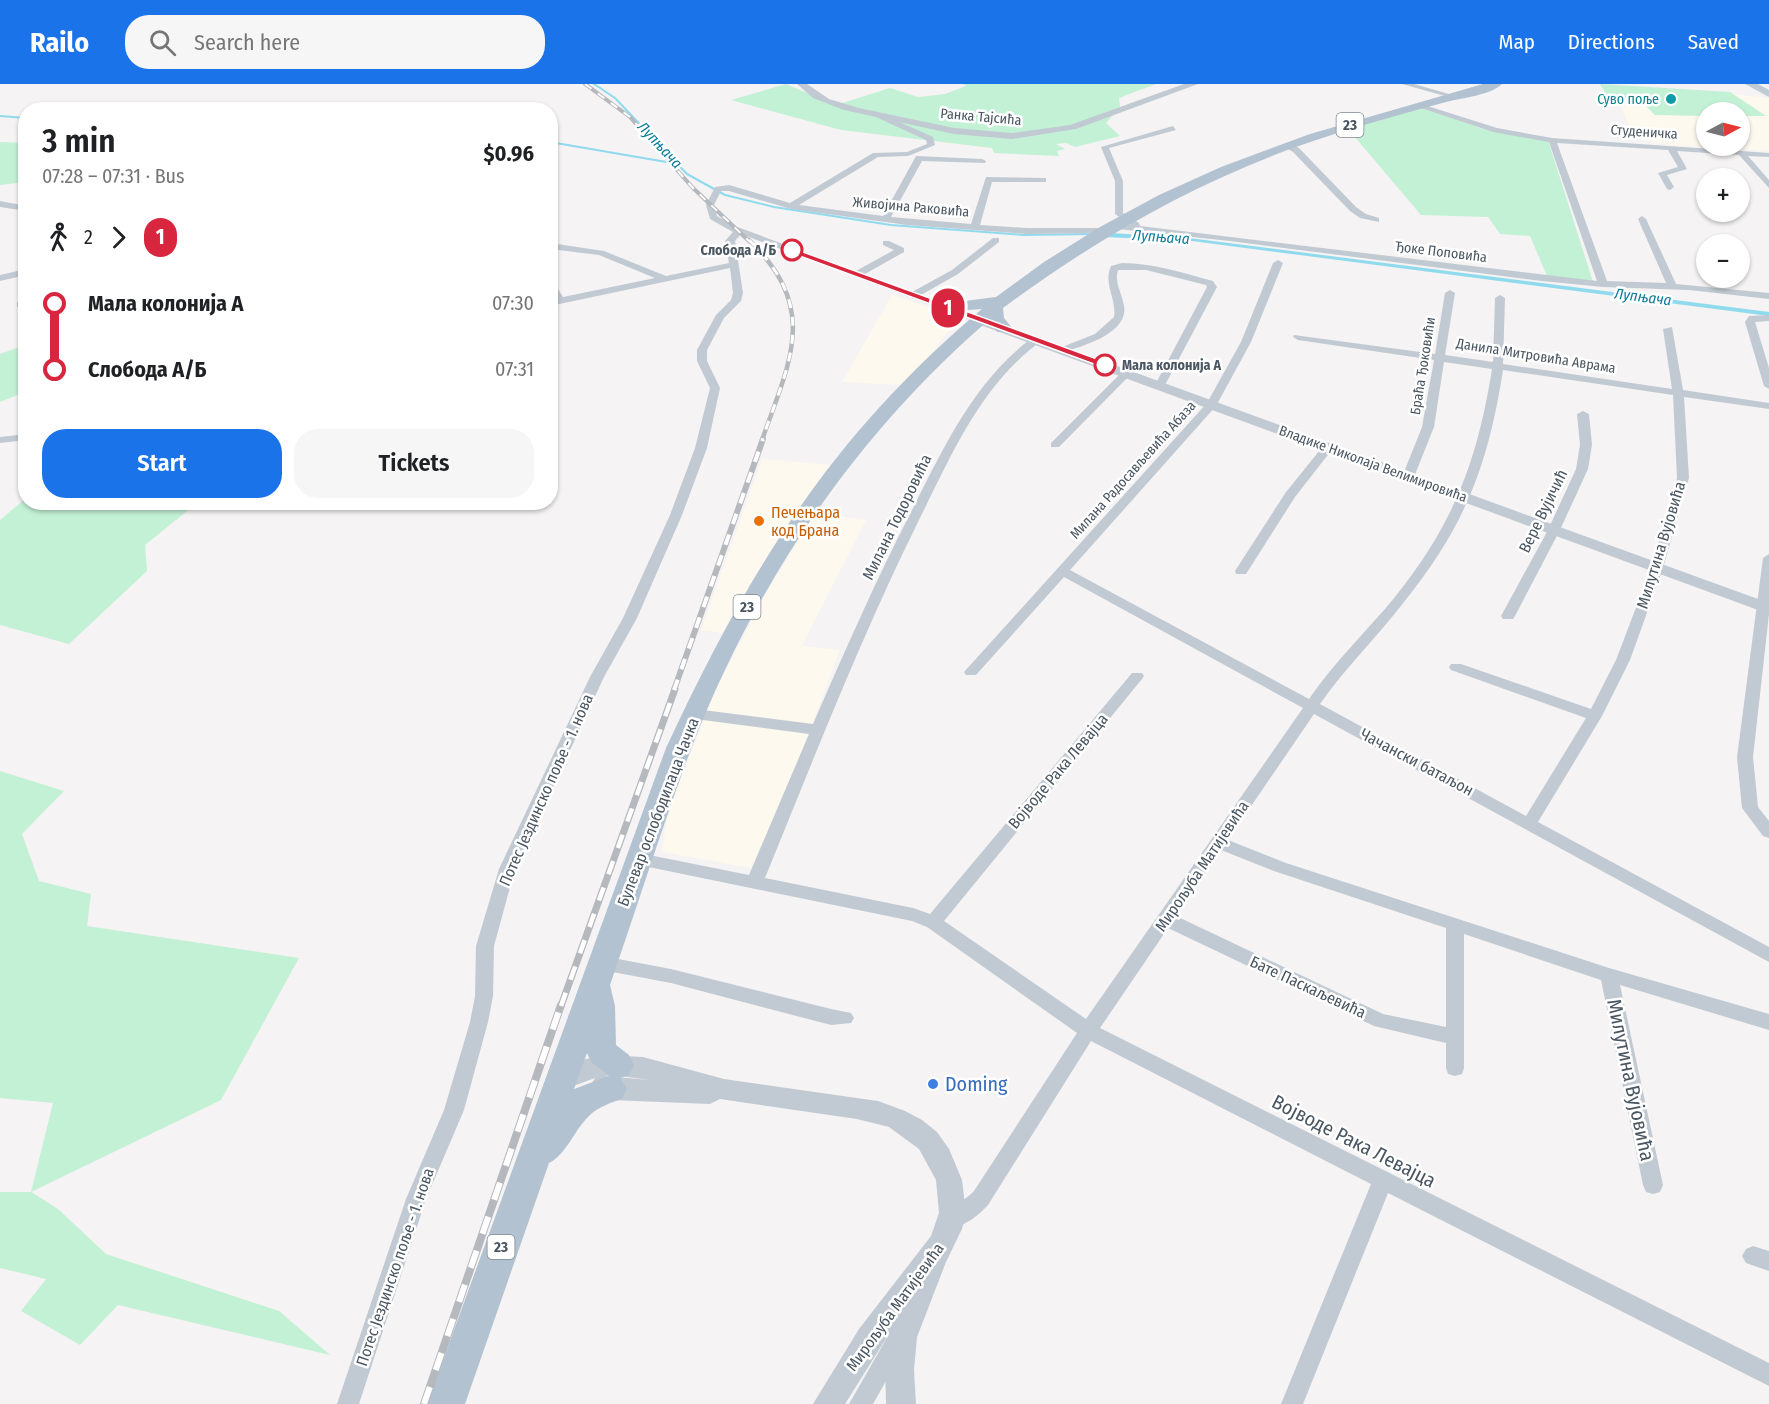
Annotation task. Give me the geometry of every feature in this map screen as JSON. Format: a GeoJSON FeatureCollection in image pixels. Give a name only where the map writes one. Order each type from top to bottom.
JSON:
{"type":"FeatureCollection","features":[{"type":"Feature","properties":{"kind":"main road","name":"Булевар ослободилаца Чачка"},"geometry":{"type":"LineString","coordinates":[[446,1404],[533,1157],[569,1069],[660,796],[694,714],[724,650],[756,592],[826,483],[881,413],[959,335],[995,303],[1113,225],[1181,190],[1287,145],[1496,84]]}},
{"type":"Feature","properties":{"kind":"main road"},"geometry":{"type":"LineString","coordinates":[[1750,84],[1769,94]]}},
{"type":"Feature","properties":{"kind":"main road"},"geometry":{"type":"LineString","coordinates":[[995,303],[996,318],[1000,327],[959,335],[939,305],[995,303]]}},
{"type":"Feature","properties":{"kind":"main road"},"geometry":{"type":"LineString","coordinates":[[533,1157],[551,1142],[572,1108],[614,1077],[602,1052],[598,1034],[601,1004],[599,974]]}},
{"type":"Feature","properties":{"kind":"street","name":"Ранка Тајсића"},"geometry":{"type":"LineString","coordinates":[[802,84],[821,97],[879,115],[964,132],[1031,135],[1076,125],[1193,84]]}},
{"type":"Feature","properties":{"kind":"street"},"geometry":{"type":"LineString","coordinates":[[1406,84],[1452,96]]}},
{"type":"Feature","properties":{"kind":"street","name":"Студеничка"},"geometry":{"type":"LineString","coordinates":[[1421,105],[1496,130],[1552,140],[1696,150]]}},
{"type":"Feature","properties":{"kind":"street"},"geometry":{"type":"LineString","coordinates":[[791,206],[876,155],[908,154],[931,145],[930,139],[879,115]]}},
{"type":"Feature","properties":{"kind":"street"},"geometry":{"type":"LineString","coordinates":[[1147,230],[1113,225],[1118,212],[1119,181],[1106,147],[1173,128]]}},
{"type":"Feature","properties":{"kind":"street"},"geometry":{"type":"LineString","coordinates":[[1552,140],[1603,284]]}},
{"type":"Feature","properties":{"kind":"street"},"geometry":{"type":"LineString","coordinates":[[1287,145],[1296,150],[1353,209],[1376,220]]}},
{"type":"Feature","properties":{"kind":"street"},"geometry":{"type":"LineString","coordinates":[[1670,187],[1662,173],[1683,169],[1671,148]]}},
{"type":"Feature","properties":{"kind":"street","name":"Студеничка"},"geometry":{"type":"LineString","coordinates":[[1750,153],[1769,154]]}},
{"type":"Feature","properties":{"kind":"street"},"geometry":{"type":"LineString","coordinates":[[1744,156],[1769,185]]}},
{"type":"Feature","properties":{"kind":"street"},"geometry":{"type":"LineString","coordinates":[[886,219],[920,158],[982,161]]}},
{"type":"Feature","properties":{"kind":"street"},"geometry":{"type":"LineString","coordinates":[[975,226],[989,179],[1043,180]]}},
{"type":"Feature","properties":{"kind":"street","name":"Живојина Раковића"},"geometry":{"type":"LineString","coordinates":[[739,231],[713,217],[710,206],[715,200],[718,189],[729,188],[791,206],[886,219],[1027,231],[1113,225]]}},
{"type":"Feature","properties":{"kind":"street"},"geometry":{"type":"LineString","coordinates":[[0,204],[18,207]]}},
{"type":"Feature","properties":{"kind":"street"},"geometry":{"type":"LineString","coordinates":[[1642,219],[1672,286]]}},
{"type":"Feature","properties":{"kind":"street","name":"Ђоке Поповића"},"geometry":{"type":"LineString","coordinates":[[1113,225],[1603,284],[1672,286],[1769,296]]}},
{"type":"Feature","properties":{"kind":"street"},"geometry":{"type":"LineString","coordinates":[[558,301],[732,266],[730,238],[739,231],[978,319]]}},
{"type":"Feature","properties":{"kind":"street"},"geometry":{"type":"LineString","coordinates":[[914,295],[956,272],[996,240]]}},
{"type":"Feature","properties":{"kind":"street"},"geometry":{"type":"LineString","coordinates":[[858,274],[901,250],[886,243]]}},
{"type":"Feature","properties":{"kind":"street"},"geometry":{"type":"LineString","coordinates":[[558,247],[601,253],[668,280]]}},
{"type":"Feature","properties":{"kind":"street","name":"Милана Радосављевића Абаза"},"geometry":{"type":"LineString","coordinates":[[971,672],[1212,404],[1246,342],[1278,263]]}},
{"type":"Feature","properties":{"kind":"street","name":"Потес Јездинско поље - 1. нова"},"geometry":{"type":"LineString","coordinates":[[348,1404],[416,1199],[454,1110],[479,1022],[484,996],[485,946],[507,869],[597,677],[630,618],[676,515],[701,448],[715,388],[702,361],[702,350],[720,317],[736,301],[738,293],[732,266]]}},
{"type":"Feature","properties":{"kind":"street"},"geometry":{"type":"LineString","coordinates":[[1062,349],[1099,336],[1119,318],[1121,308],[1111,276],[1114,268],[1118,266],[1133,266],[1210,283],[1212,286],[1204,306],[1160,385]]}},
{"type":"Feature","properties":{"kind":"street"},"geometry":{"type":"LineString","coordinates":[[0,278],[18,274]]}},
{"type":"Feature","properties":{"kind":"street"},"geometry":{"type":"LineString","coordinates":[[1739,288],[1742,293]]}},
{"type":"Feature","properties":{"kind":"street","name":"Браћа Ђоковићи"},"geometry":{"type":"LineString","coordinates":[[1408,477],[1428,427],[1450,293]]}},
{"type":"Feature","properties":{"kind":"street","name":"Мирољуба Матијевића"},"geometry":{"type":"LineString","coordinates":[[828,1404],[872,1334],[933,1257],[952,1220],[973,1208],[981,1198],[1088,1031],[1312,706],[1442,542],[1465,497],[1489,423],[1498,366],[1500,298]]}},
{"type":"Feature","properties":{"kind":"street"},"geometry":{"type":"LineString","coordinates":[[1769,318],[1753,318],[1750,324],[1769,386]]}},
{"type":"Feature","properties":{"kind":"street","name":"Владике Николаја Велимировића"},"geometry":{"type":"LineString","coordinates":[[978,319],[1765,608]]}},
{"type":"Feature","properties":{"kind":"street","name":"Милутина Вујовића"},"geometry":{"type":"LineString","coordinates":[[1530,823],[1595,716],[1623,660],[1657,568],[1683,478],[1678,393],[1668,329]]}},
{"type":"Feature","properties":{"kind":"street","name":"Данила Митровића Аврама"},"geometry":{"type":"LineString","coordinates":[[1298,337],[1769,406]]}},
{"type":"Feature","properties":{"kind":"street","name":"Милана Тодоровића"},"geometry":{"type":"LineString","coordinates":[[755,882],[851,648],[945,457],[1000,374],[1018,353],[1036,340]]}},
{"type":"Feature","properties":{"kind":"street"},"geometry":{"type":"LineString","coordinates":[[1054,445],[1127,373]]}},
{"type":"Feature","properties":{"kind":"street","name":"Вере Вујичић"},"geometry":{"type":"LineString","coordinates":[[1508,616],[1554,530],[1584,463],[1586,438],[1583,414]]}},
{"type":"Feature","properties":{"kind":"street"},"geometry":{"type":"LineString","coordinates":[[0,440],[18,438]]}},
{"type":"Feature","properties":{"kind":"street"},"geometry":{"type":"LineString","coordinates":[[1240,571],[1290,495],[1328,447]]}},
{"type":"Feature","properties":{"kind":"street"},"geometry":{"type":"LineString","coordinates":[[1769,558],[1765,608],[1745,757],[1750,808],[1769,832]]}},
{"type":"Feature","properties":{"kind":"street","name":"Чачански батаљон"},"geometry":{"type":"LineString","coordinates":[[1063,571],[1769,955]]}},
{"type":"Feature","properties":{"kind":"street"},"geometry":{"type":"LineString","coordinates":[[1456,667],[1595,716]]}},
{"type":"Feature","properties":{"kind":"street","name":"Војводе Рака Левајца"},"geometry":{"type":"LineString","coordinates":[[933,921],[1137,676]]}},
{"type":"Feature","properties":{"kind":"street"},"geometry":{"type":"LineString","coordinates":[[694,714],[818,730]]}},
{"type":"Feature","properties":{"kind":"street","name":"Милутина Вујовића"},"geometry":{"type":"LineString","coordinates":[[1217,842],[1280,867],[1609,975],[1769,1022]]}},
{"type":"Feature","properties":{"kind":"street","name":"Војводе Рака Левајца"},"geometry":{"type":"LineString","coordinates":[[639,859],[933,921],[1088,1031],[1769,1376]]}},
{"type":"Feature","properties":{"kind":"street","name":"Бате Паскаљевића"},"geometry":{"type":"LineString","coordinates":[[1166,920],[1371,1017],[1455,1037]]}},
{"type":"Feature","properties":{"kind":"street"},"geometry":{"type":"LineString","coordinates":[[1455,924],[1455,1068]]}},
{"type":"Feature","properties":{"kind":"street"},"geometry":{"type":"LineString","coordinates":[[599,974],[671,976],[831,1017],[845,1018]]}},
{"type":"Feature","properties":{"kind":"street","name":"Милутина Вујовића"},"geometry":{"type":"LineString","coordinates":[[1609,975],[1653,1185]]}},
{"type":"Feature","properties":{"kind":"street"},"geometry":{"type":"LineString","coordinates":[[569,1069],[710,1093],[724,1090],[854,1107],[900,1119],[921,1133],[939,1155],[951,1187],[952,1220]]}},
{"type":"Feature","properties":{"kind":"street"},"geometry":{"type":"LineString","coordinates":[[1292,1404],[1383,1180]]}},
{"type":"Feature","properties":{"kind":"street"},"geometry":{"type":"LineString","coordinates":[[901,1404],[899,1366],[903,1337],[928,1280],[933,1257]]}},
{"type":"Feature","properties":{"kind":"street"},"geometry":{"type":"LineString","coordinates":[[860,1404],[892,1347],[903,1337]]}},
{"type":"Feature","properties":{"kind":"shaded area"},"geometry":{"type":"Polygon","coordinates":[[[1733,94],[1769,98],[1769,151],[1750,150],[1750,116],[1765,115],[1750,105],[1750,102],[1745,102],[1733,94]]]}},
{"type":"Feature","properties":{"kind":"shaded area"},"geometry":{"type":"Polygon","coordinates":[[[1618,98],[1639,99],[1655,115],[1696,116],[1696,147],[1669,145],[1634,138],[1618,98]]]}},
{"type":"Feature","properties":{"kind":"shaded area"},"geometry":{"type":"Polygon","coordinates":[[[892,295],[926,306],[947,321],[949,330],[928,359],[900,385],[842,382],[892,295]]]}},
{"type":"Feature","properties":{"kind":"shaded area"},"geometry":{"type":"Polygon","coordinates":[[[762,459],[830,465],[725,633],[701,630],[762,459]]]}},
{"type":"Feature","properties":{"kind":"shaded area"},"geometry":{"type":"Polygon","coordinates":[[[815,513],[866,520],[802,646],[840,650],[791,780],[751,868],[662,852],[668,811],[716,689],[766,593],[815,513]]]}},
{"type":"Feature","properties":{"kind":"green space"},"geometry":{"type":"Polygon","coordinates":[[[786,84],[836,105],[890,88],[918,97],[945,94],[966,86],[963,84],[1156,84],[1119,98],[1120,107],[1106,123],[1120,136],[1075,147],[1066,143],[1056,144],[1065,149],[1057,151],[1059,156],[994,153],[992,148],[841,130],[731,100],[786,84]]]}},
{"type":"Feature","properties":{"kind":"green space"},"geometry":{"type":"Polygon","coordinates":[[[1600,84],[1730,92],[1745,102],[1696,102],[1696,116],[1655,115],[1639,99],[1608,98],[1600,84]]]}},
{"type":"Feature","properties":{"kind":"green space"},"geometry":{"type":"Polygon","coordinates":[[[1750,105],[1766,116],[1750,116],[1750,105]]]}},
{"type":"Feature","properties":{"kind":"green space"},"geometry":{"type":"Polygon","coordinates":[[[1423,107],[1483,129],[1548,140],[1593,282],[1547,276],[1530,236],[1500,234],[1488,217],[1421,215],[1348,129],[1423,107]]]}},
{"type":"Feature","properties":{"kind":"green space"},"geometry":{"type":"Polygon","coordinates":[[[0,142],[18,143],[18,183],[0,185],[0,142]]]}},
{"type":"Feature","properties":{"kind":"green space"},"geometry":{"type":"Polygon","coordinates":[[[18,348],[18,395],[0,402],[0,354],[18,348]]]}},
{"type":"Feature","properties":{"kind":"green space"},"geometry":{"type":"Polygon","coordinates":[[[18,505],[18,510],[188,510],[145,545],[147,571],[69,644],[0,625],[0,520],[18,505]]]}},
{"type":"Feature","properties":{"kind":"green space"},"geometry":{"type":"Polygon","coordinates":[[[0,771],[64,791],[22,834],[39,881],[91,894],[87,926],[299,958],[221,1100],[31,1192],[53,1103],[0,1098],[0,771]]]}},
{"type":"Feature","properties":{"kind":"green space"},"geometry":{"type":"Polygon","coordinates":[[[0,1192],[31,1192],[58,1209],[106,1254],[279,1311],[330,1355],[118,1305],[80,1345],[21,1311],[46,1279],[0,1268],[0,1192]]]}},
{"type":"Feature","properties":{"kind":"water"},"geometry":{"type":"Polygon","coordinates":[[[1111,233],[1189,238],[1769,312],[1769,316],[1192,241],[1104,237],[1111,233]]]}},
{"type":"Feature","properties":{"kind":"waterway","name":"Лупњача"},"geometry":{"type":"LineString","coordinates":[[594,84],[615,98],[677,164]]}},
{"type":"Feature","properties":{"kind":"waterway"},"geometry":{"type":"LineString","coordinates":[[0,116],[18,117]]}},
{"type":"Feature","properties":{"kind":"waterway"},"geometry":{"type":"LineString","coordinates":[[558,143],[677,164]]}},
{"type":"Feature","properties":{"kind":"waterway","name":"Лупњача"},"geometry":{"type":"LineString","coordinates":[[677,164],[687,174],[725,195],[774,207],[891,225],[1024,235],[1094,234]]}},
{"type":"Feature","properties":{"kind":"railway"},"geometry":{"type":"LineString","coordinates":[[585,84],[630,117],[693,188],[750,242]]}},
{"type":"Feature","properties":{"kind":"railway"},"geometry":{"type":"LineString","coordinates":[[749,240],[771,265],[785,289],[792,313],[793,336],[789,360],[762,440]]}},
{"type":"Feature","properties":{"kind":"railway"},"geometry":{"type":"LineString","coordinates":[[674,690],[763,439]]}},
{"type":"Feature","properties":{"kind":"railway"},"geometry":{"type":"LineString","coordinates":[[561,1006],[675,689]]}},
{"type":"Feature","properties":{"kind":"railway"},"geometry":{"type":"LineString","coordinates":[[424,1404],[561,1005]]}},
{"type":"Feature","properties":{"kind":"bus line","name":"1"},"geometry":{"type":"LineString","coordinates":[[792,250],[1105,365]]}},
{"type":"Feature","properties":{"kind":"place","name":"Суво поље"},"geometry":{"type":"Point","coordinates":[1671,99]}},
{"type":"Feature","properties":{"kind":"place","name":"Слобода А/Б"},"geometry":{"type":"Point","coordinates":[792,250]}},
{"type":"Feature","properties":{"kind":"place","name":"Мала колонија А"},"geometry":{"type":"Point","coordinates":[1105,365]}},
{"type":"Feature","properties":{"kind":"place","name":"Печењара код Брана"},"geometry":{"type":"Point","coordinates":[759,521]}},
{"type":"Feature","properties":{"kind":"place","name":"Doming"},"geometry":{"type":"Point","coordinates":[933,1084]}}]}
